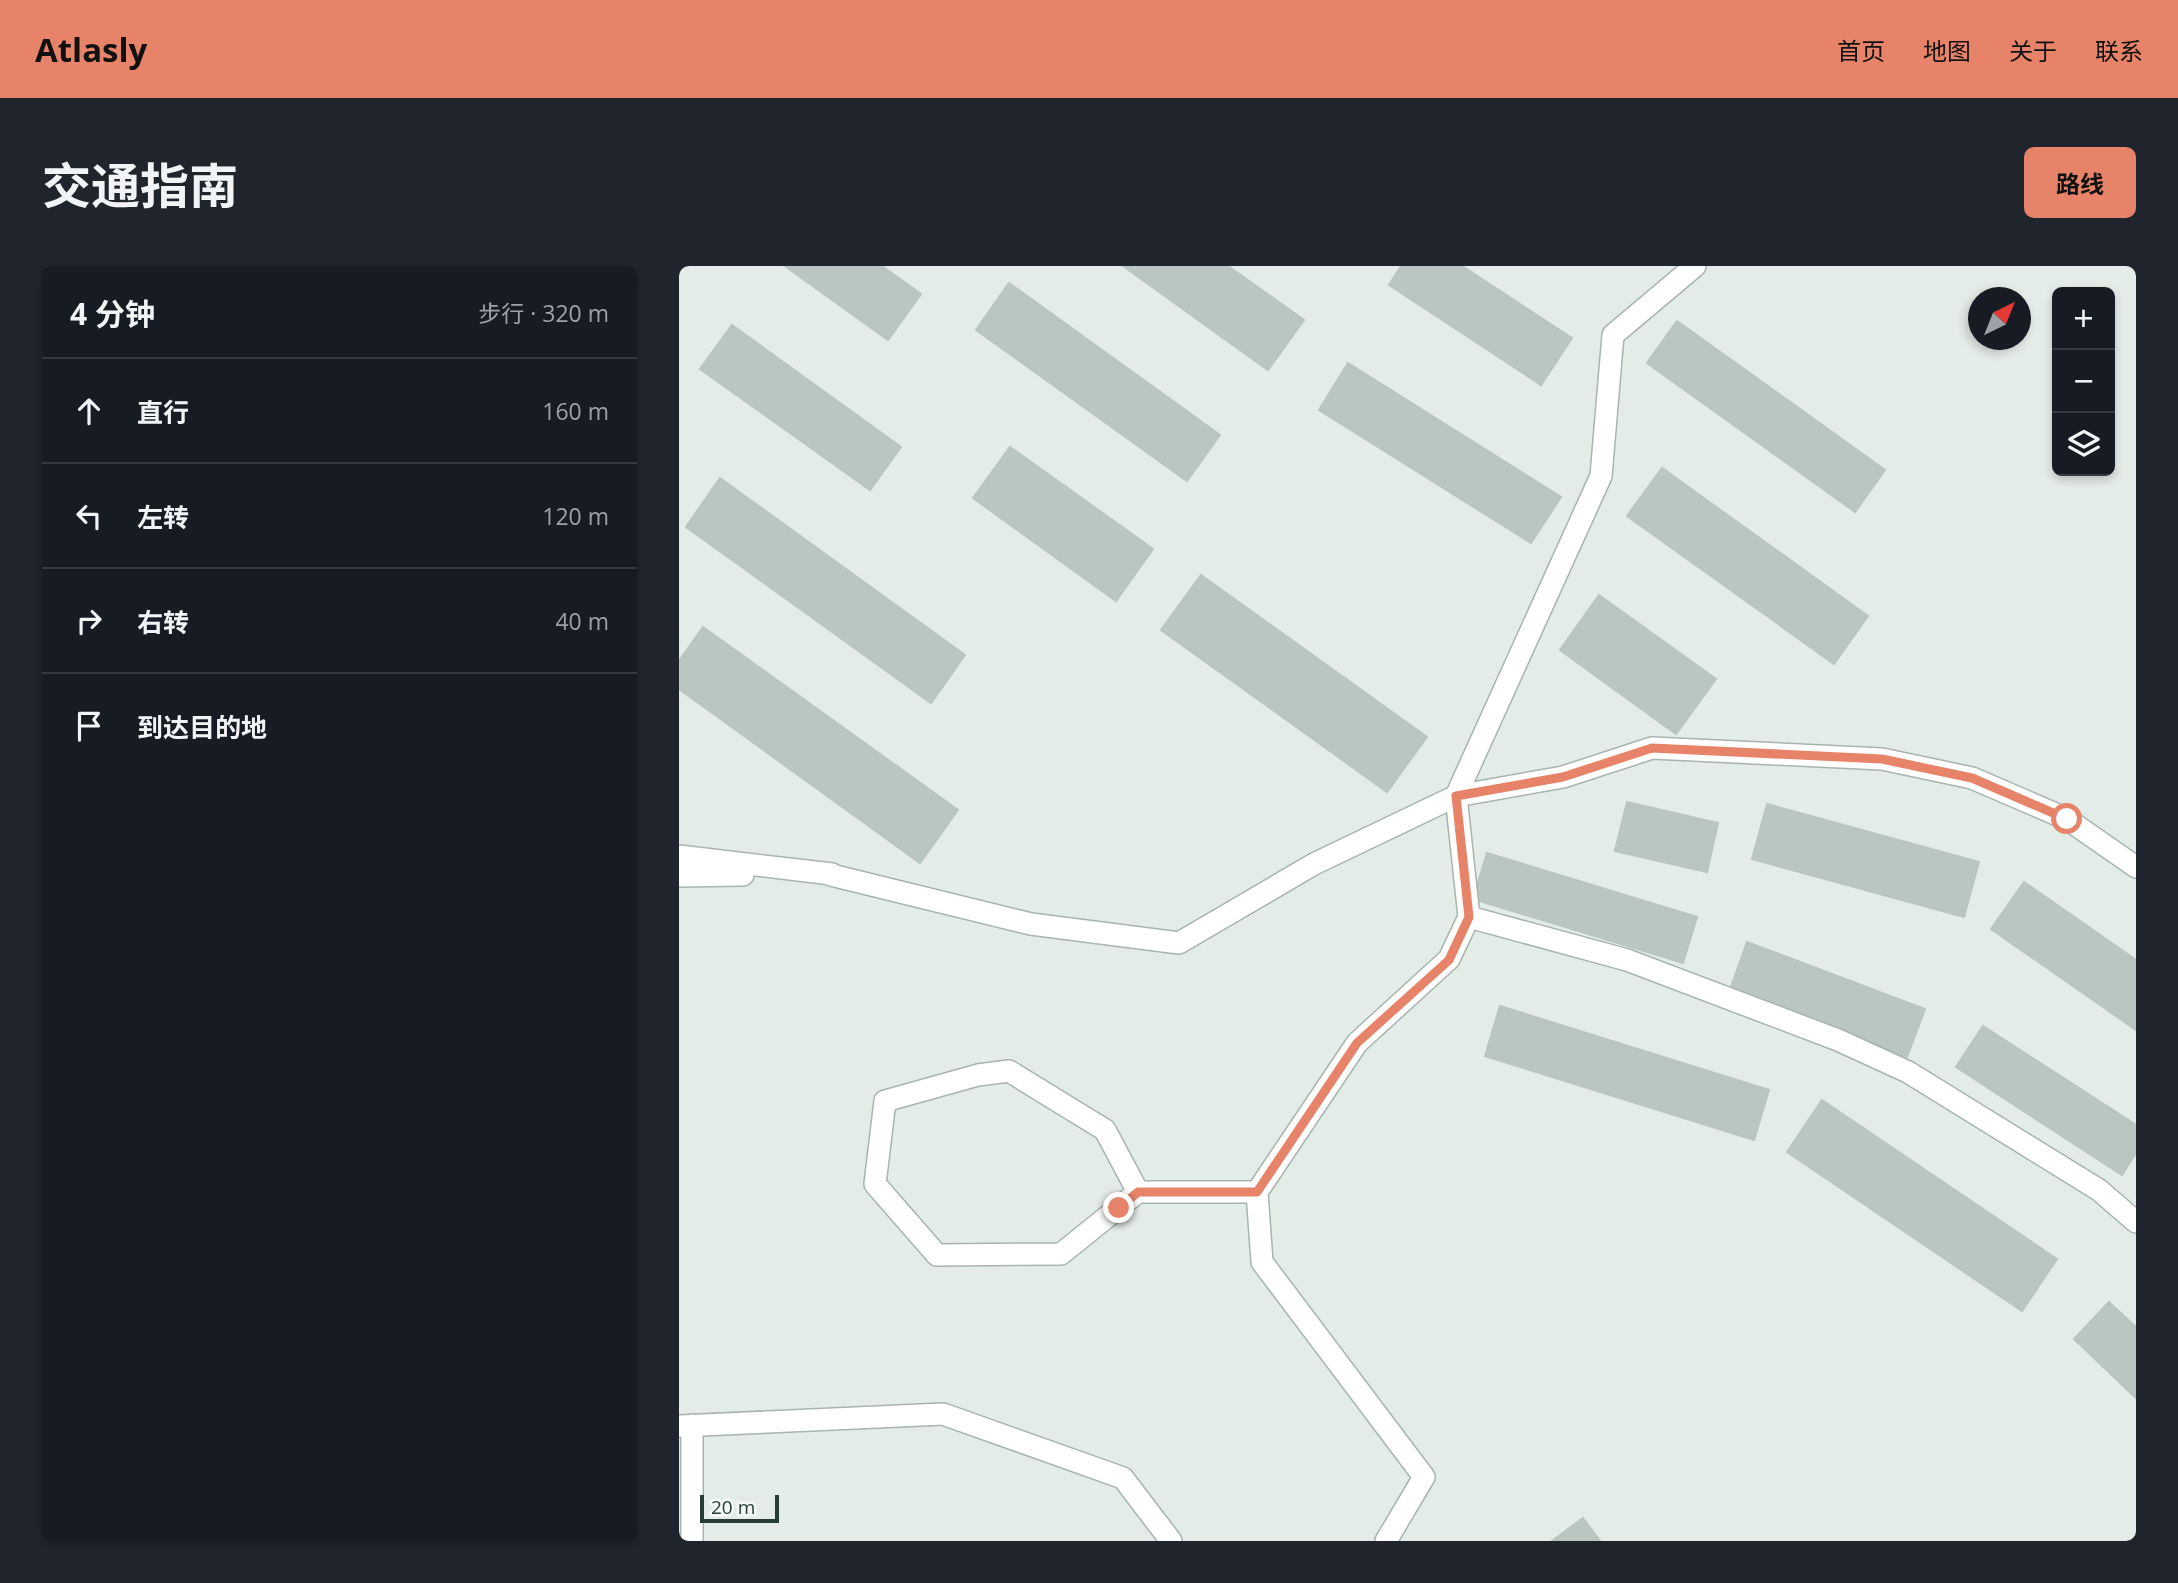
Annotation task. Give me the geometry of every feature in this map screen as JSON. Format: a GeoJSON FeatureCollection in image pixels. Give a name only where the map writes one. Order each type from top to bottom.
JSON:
{"type":"FeatureCollection","features":[{"type":"Feature","properties":{"kind":"street"},"geometry":{"type":"LineString","coordinates":[[1386,1541],[1424,1477],[1262,1262],[1257,1192],[1357,1043],[1449,960],[1469,917],[1456,796],[1601,476],[1613,335],[1695,266]]}},
{"type":"Feature","properties":{"kind":"street"},"geometry":{"type":"LineString","coordinates":[[679,856],[831,875],[1031,923],[1179,943],[1314,864],[1456,796],[1563,777],[1652,748],[1882,759],[1972,778],[2067,819],[2136,867]]}},
{"type":"Feature","properties":{"kind":"street"},"geometry":{"type":"LineString","coordinates":[[679,876],[831,875]]}},
{"type":"Feature","properties":{"kind":"street"},"geometry":{"type":"LineString","coordinates":[[1469,917],[1627,960],[1838,1040],[1908,1072],[2099,1190],[2136,1222]]}},
{"type":"Feature","properties":{"kind":"street"},"geometry":{"type":"LineString","coordinates":[[1138,1192],[1105,1130],[1009,1072],[978,1075],[885,1101],[875,1184],[937,1255],[1061,1254],[1138,1192],[1257,1192]]}},
{"type":"Feature","properties":{"kind":"street"},"geometry":{"type":"LineString","coordinates":[[692,1541],[685,1425],[943,1414],[1123,1478],[1171,1541]]}},
{"type":"Feature","properties":{"kind":"building"},"geometry":{"type":"Polygon","coordinates":[[[785,266],[882,266],[921,294],[888,340],[785,266]]]}},
{"type":"Feature","properties":{"kind":"building"},"geometry":{"type":"Polygon","coordinates":[[[1123,266],[1228,266],[1304,320],[1268,370],[1123,266]]]}},
{"type":"Feature","properties":{"kind":"building"},"geometry":{"type":"Polygon","coordinates":[[[1401,266],[1462,266],[1572,338],[1541,385],[1389,285],[1401,266]]]}},
{"type":"Feature","properties":{"kind":"building"},"geometry":{"type":"Polygon","coordinates":[[[1009,283],[1220,435],[1187,481],[976,330],[1009,283]]]}},
{"type":"Feature","properties":{"kind":"building"},"geometry":{"type":"Polygon","coordinates":[[[1677,321],[1885,470],[1855,512],[1647,363],[1677,321]]]}},
{"type":"Feature","properties":{"kind":"building"},"geometry":{"type":"Polygon","coordinates":[[[732,325],[901,447],[870,490],[700,369],[732,325]]]}},
{"type":"Feature","properties":{"kind":"building"},"geometry":{"type":"Polygon","coordinates":[[[1348,363],[1561,497],[1531,543],[1319,410],[1348,363]]]}},
{"type":"Feature","properties":{"kind":"building"},"geometry":{"type":"Polygon","coordinates":[[[1010,447],[1153,549],[1116,601],[973,498],[1010,447]]]}},
{"type":"Feature","properties":{"kind":"building"},"geometry":{"type":"Polygon","coordinates":[[[1662,468],[1868,616],[1834,664],[1627,516],[1662,468]]]}},
{"type":"Feature","properties":{"kind":"building"},"geometry":{"type":"Polygon","coordinates":[[[720,478],[965,655],[931,703],[686,527],[720,478]]]}},
{"type":"Feature","properties":{"kind":"building"},"geometry":{"type":"Polygon","coordinates":[[[1201,575],[1427,737],[1387,792],[1161,630],[1201,575]]]}},
{"type":"Feature","properties":{"kind":"building"},"geometry":{"type":"Polygon","coordinates":[[[1599,595],[1716,679],[1676,734],[1560,650],[1599,595]]]}},
{"type":"Feature","properties":{"kind":"building"},"geometry":{"type":"Polygon","coordinates":[[[703,627],[958,810],[920,863],[679,689],[679,661],[703,627]]]}},
{"type":"Feature","properties":{"kind":"building"},"geometry":{"type":"Polygon","coordinates":[[[1627,802],[1718,823],[1707,872],[1615,851],[1627,802]]]}},
{"type":"Feature","properties":{"kind":"building"},"geometry":{"type":"Polygon","coordinates":[[[1767,804],[1979,862],[1964,917],[1752,859],[1767,804]]]}},
{"type":"Feature","properties":{"kind":"building"},"geometry":{"type":"Polygon","coordinates":[[[1487,853],[1697,917],[1683,963],[1473,899],[1487,853]]]}},
{"type":"Feature","properties":{"kind":"building"},"geometry":{"type":"Polygon","coordinates":[[[2024,882],[2136,960],[2136,1030],[1991,929],[2024,882]]]}},
{"type":"Feature","properties":{"kind":"building"},"geometry":{"type":"Polygon","coordinates":[[[1747,942],[1925,1009],[1907,1057],[1730,990],[1747,942]]]}},
{"type":"Feature","properties":{"kind":"building"},"geometry":{"type":"Polygon","coordinates":[[[1500,1006],[1769,1090],[1754,1140],[1485,1056],[1500,1006]]]}},
{"type":"Feature","properties":{"kind":"building"},"geometry":{"type":"Polygon","coordinates":[[[1983,1026],[2136,1125],[2136,1153],[2122,1175],[1956,1067],[1983,1026]]]}},
{"type":"Feature","properties":{"kind":"building"},"geometry":{"type":"Polygon","coordinates":[[[1822,1100],[2057,1259],[2022,1311],[1787,1152],[1822,1100]]]}},
{"type":"Feature","properties":{"kind":"building"},"geometry":{"type":"Polygon","coordinates":[[[2109,1302],[2136,1327],[2136,1398],[2074,1339],[2109,1302]]]}},
{"type":"Feature","properties":{"kind":"building"},"geometry":{"type":"Polygon","coordinates":[[[1583,1518],[1600,1541],[1552,1541],[1583,1518]]]}},
{"type":"Feature","properties":{"kind":"route"},"geometry":{"type":"LineString","coordinates":[[1119,1208],[1138,1192],[1257,1192],[1357,1043],[1449,960],[1469,917],[1456,796],[1563,777],[1652,748],[1882,759],[1972,778],[2067,819]]}}]}
